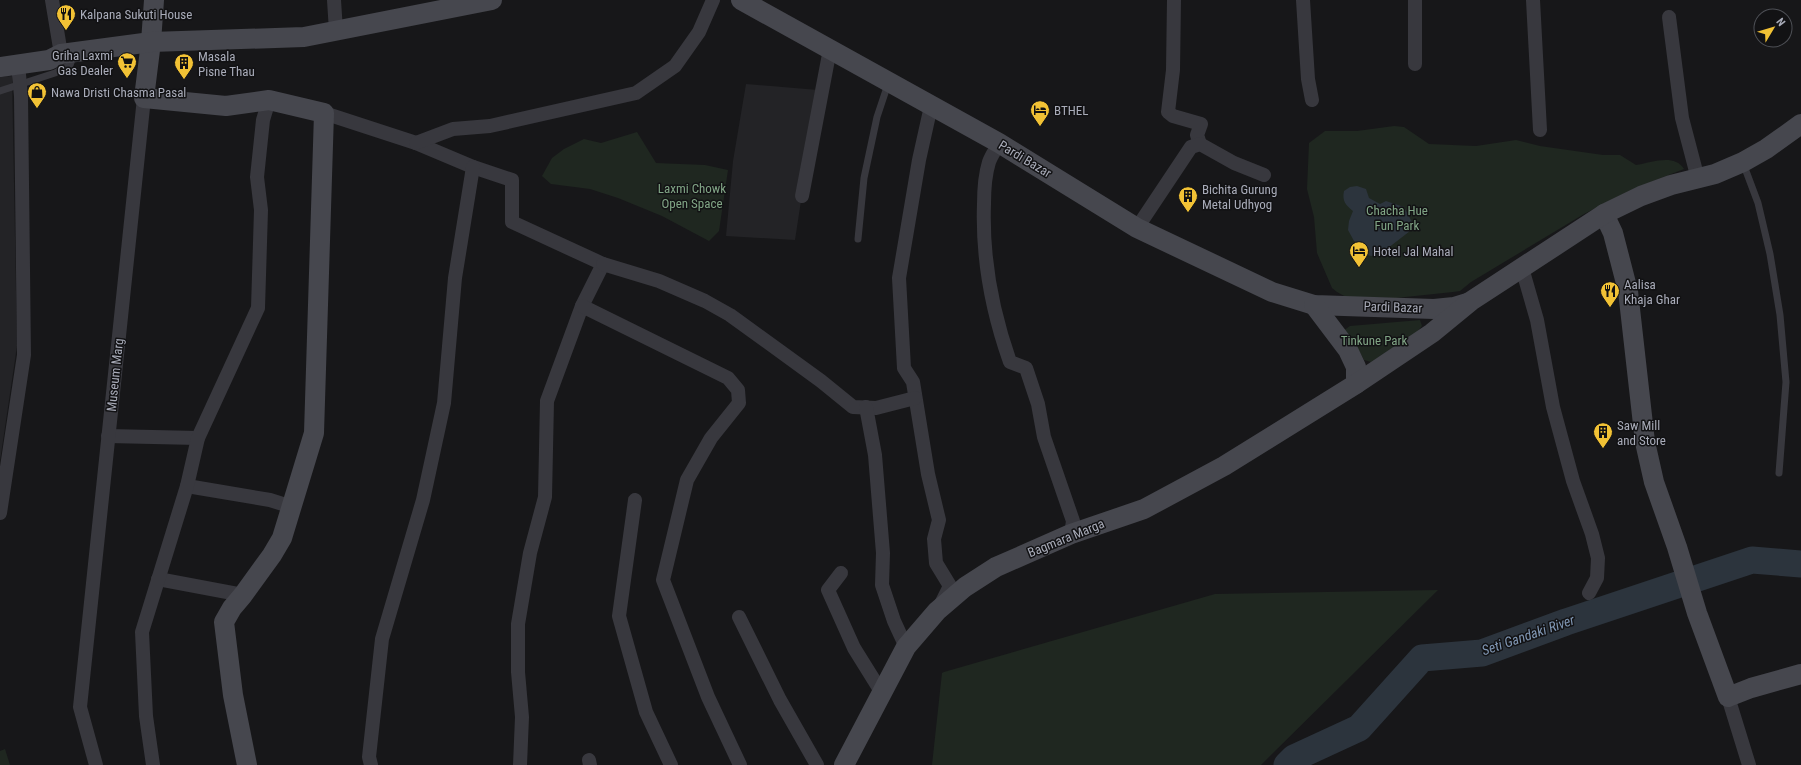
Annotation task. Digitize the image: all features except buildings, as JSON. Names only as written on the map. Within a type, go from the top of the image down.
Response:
[{"type":"main road","points":[[154,0],[151,42],[144,98],[226,106],[269,100],[324,113],[314,433],[282,538],[272,555],[232,608],[224,622],[233,695],[247,765]]},
{"type":"main road","points":[[13,71],[68,53],[151,42],[304,37],[492,0]]},
{"type":"main road","name":"Pardi Bazar","points":[[741,0],[999,143],[1137,228],[1272,292],[1314,305],[1434,309],[1454,307],[1471,301]]},
{"type":"main road","points":[[1471,301],[1604,214],[1642,196],[1671,185],[1715,174],[1743,162],[1801,124]]},
{"type":"main road","points":[[1604,214],[1619,252],[1628,291],[1645,442],[1654,482],[1677,546],[1697,613],[1728,697],[1751,688],[1801,674]]},
{"type":"main road","name":"Bagmara Marga","points":[[844,765],[906,647],[937,611],[965,587],[996,567],[1071,534],[1144,509],[1224,466],[1356,384],[1432,333],[1471,301]]},
{"type":"main road","points":[[1314,305],[1348,350],[1356,367],[1356,384]]},
{"type":"street","points":[[52,0],[68,53]]},
{"type":"street","points":[[334,0],[336,31]]},
{"type":"street","points":[[416,143],[453,129],[490,126],[636,93],[674,66],[699,32],[713,0]]},
{"type":"street","points":[[1174,0],[1173,70],[1168,112],[1173,116],[1201,124],[1197,135],[1200,144],[1234,163],[1264,175]]},
{"type":"street","points":[[1303,0],[1308,79],[1312,100]]},
{"type":"street","points":[[1415,0],[1415,64]]},
{"type":"street","points":[[1533,0],[1540,130]]},
{"type":"street","points":[[1669,17],[1682,118],[1698,179]]},
{"type":"street","points":[[802,196],[830,48]]},
{"type":"street","points":[[0,513],[24,355],[13,71]]},
{"type":"street","name":"Museum Marg","points":[[96,765],[80,707],[144,98]]},
{"type":"street","points":[[153,765],[146,716],[142,632],[187,486],[198,438],[258,308],[261,210],[257,177],[263,120],[269,100]]},
{"type":"street","points":[[931,106],[919,160],[899,278],[904,368],[913,382],[928,474],[939,520],[934,539],[936,563],[950,586],[937,611]]},
{"type":"street","points":[[324,113],[416,143],[473,167],[512,180],[512,222],[603,264],[659,281],[705,301],[730,315],[821,381],[852,407],[876,408],[915,398]]},
{"type":"street","points":[[999,143],[989,161],[984,186],[983,226],[986,268],[999,330],[1010,362],[1026,368],[1038,404],[1044,437],[1073,521],[1071,534]]},
{"type":"street","points":[[1137,228],[1191,147],[1200,144]]},
{"type":"street","points":[[370,765],[369,757],[382,639],[423,500],[444,402],[455,278],[473,167]]},
{"type":"street","points":[[520,765],[522,717],[518,672],[518,624],[530,553],[545,497],[547,401],[582,306],[603,264]]},
{"type":"street","points":[[1522,268],[1537,320],[1553,407],[1598,558],[1597,578],[1589,593]]},
{"type":"street","points":[[582,306],[728,378],[738,390],[739,403],[711,438],[687,480],[663,580],[708,696],[740,765]]},
{"type":"street","points":[[866,407],[875,455],[883,553],[882,585],[894,621],[906,647]]},
{"type":"street","points":[[108,436],[198,438]]},
{"type":"street","points":[[187,486],[270,500],[292,507]]},
{"type":"street","points":[[635,500],[619,616],[646,712],[671,765]]},
{"type":"street","points":[[841,573],[828,590],[854,648],[882,693]]},
{"type":"street","points":[[158,579],[243,595]]},
{"type":"street","points":[[739,616],[780,700],[817,765]]},
{"type":"street","points":[[1728,697],[1749,765]]},
{"type":"lane","points":[[0,91],[13,71]]},
{"type":"lane","points":[[858,240],[864,178],[877,117],[889,82]]},
{"type":"lane","points":[[1743,162],[1758,203],[1770,254],[1780,315],[1786,382],[1779,473]]},
{"type":"shaded area","points":[[12,76],[17,346],[0,461],[0,77]]},
{"type":"shaded area","points":[[746,84],[818,90],[795,240],[726,236],[733,161]]},
{"type":"shaded area","points":[[1357,186],[1366,189],[1369,198],[1380,204],[1386,201],[1404,207],[1412,222],[1410,231],[1379,255],[1371,256],[1365,254],[1361,245],[1354,241],[1348,230],[1349,221],[1353,211],[1345,202],[1343,197],[1344,191],[1350,187]]},
{"type":"green space","name":"Chacha Hue Fun Park","points":[[1394,126],[1404,127],[1429,144],[1476,146],[1516,140],[1540,146],[1603,155],[1620,155],[1636,165],[1662,160],[1674,161],[1680,164],[1684,169],[1633,189],[1584,214],[1471,282],[1460,291],[1396,298],[1346,297],[1332,288],[1317,253],[1314,217],[1307,189],[1309,143],[1325,131],[1357,131]]},
{"type":"green space","name":"Laxmi Chowk Open Space","points":[[637,132],[656,163],[705,165],[728,170],[719,231],[709,241],[662,216],[618,198],[590,189],[551,184],[542,176],[552,158],[564,149],[584,139],[601,143]]},
{"type":"green space","name":"Tinkune Park","points":[[1420,320],[1422,326],[1417,332],[1371,362],[1364,360],[1357,347],[1343,331],[1350,326]]},
{"type":"green space","points":[[1438,590],[1261,765],[932,765],[942,673],[944,672],[1215,594]]},
{"type":"green space","points":[[5,749],[10,765],[0,765],[0,751]]},
{"type":"waterway","name":"Seti Gandaki River","points":[[1287,765],[1294,758],[1359,728],[1422,658],[1482,653],[1566,622],[1752,560],[1801,564]]},
{"type":"place","name":"Kalpana Sukuti House","points":[[66,31]]},
{"type":"place","name":"Griha Laxmi Gas Dealer","points":[[127,79]]},
{"type":"place","name":"Masala Pisne Thau","points":[[184,80]]},
{"type":"place","name":"Nawa Dristi Chasma Pasal","points":[[37,109]]},
{"type":"place","name":"BTHEL","points":[[1040,127]]},
{"type":"place","name":"Bichita Gurung Metal Udhyog","points":[[1188,213]]},
{"type":"place","name":"Hotel Jal Mahal","points":[[1359,268]]},
{"type":"place","name":"Aalisa Khaja Ghar","points":[[1610,308]]},
{"type":"place","name":"Saw Mill and Store","points":[[1603,449]]}]
